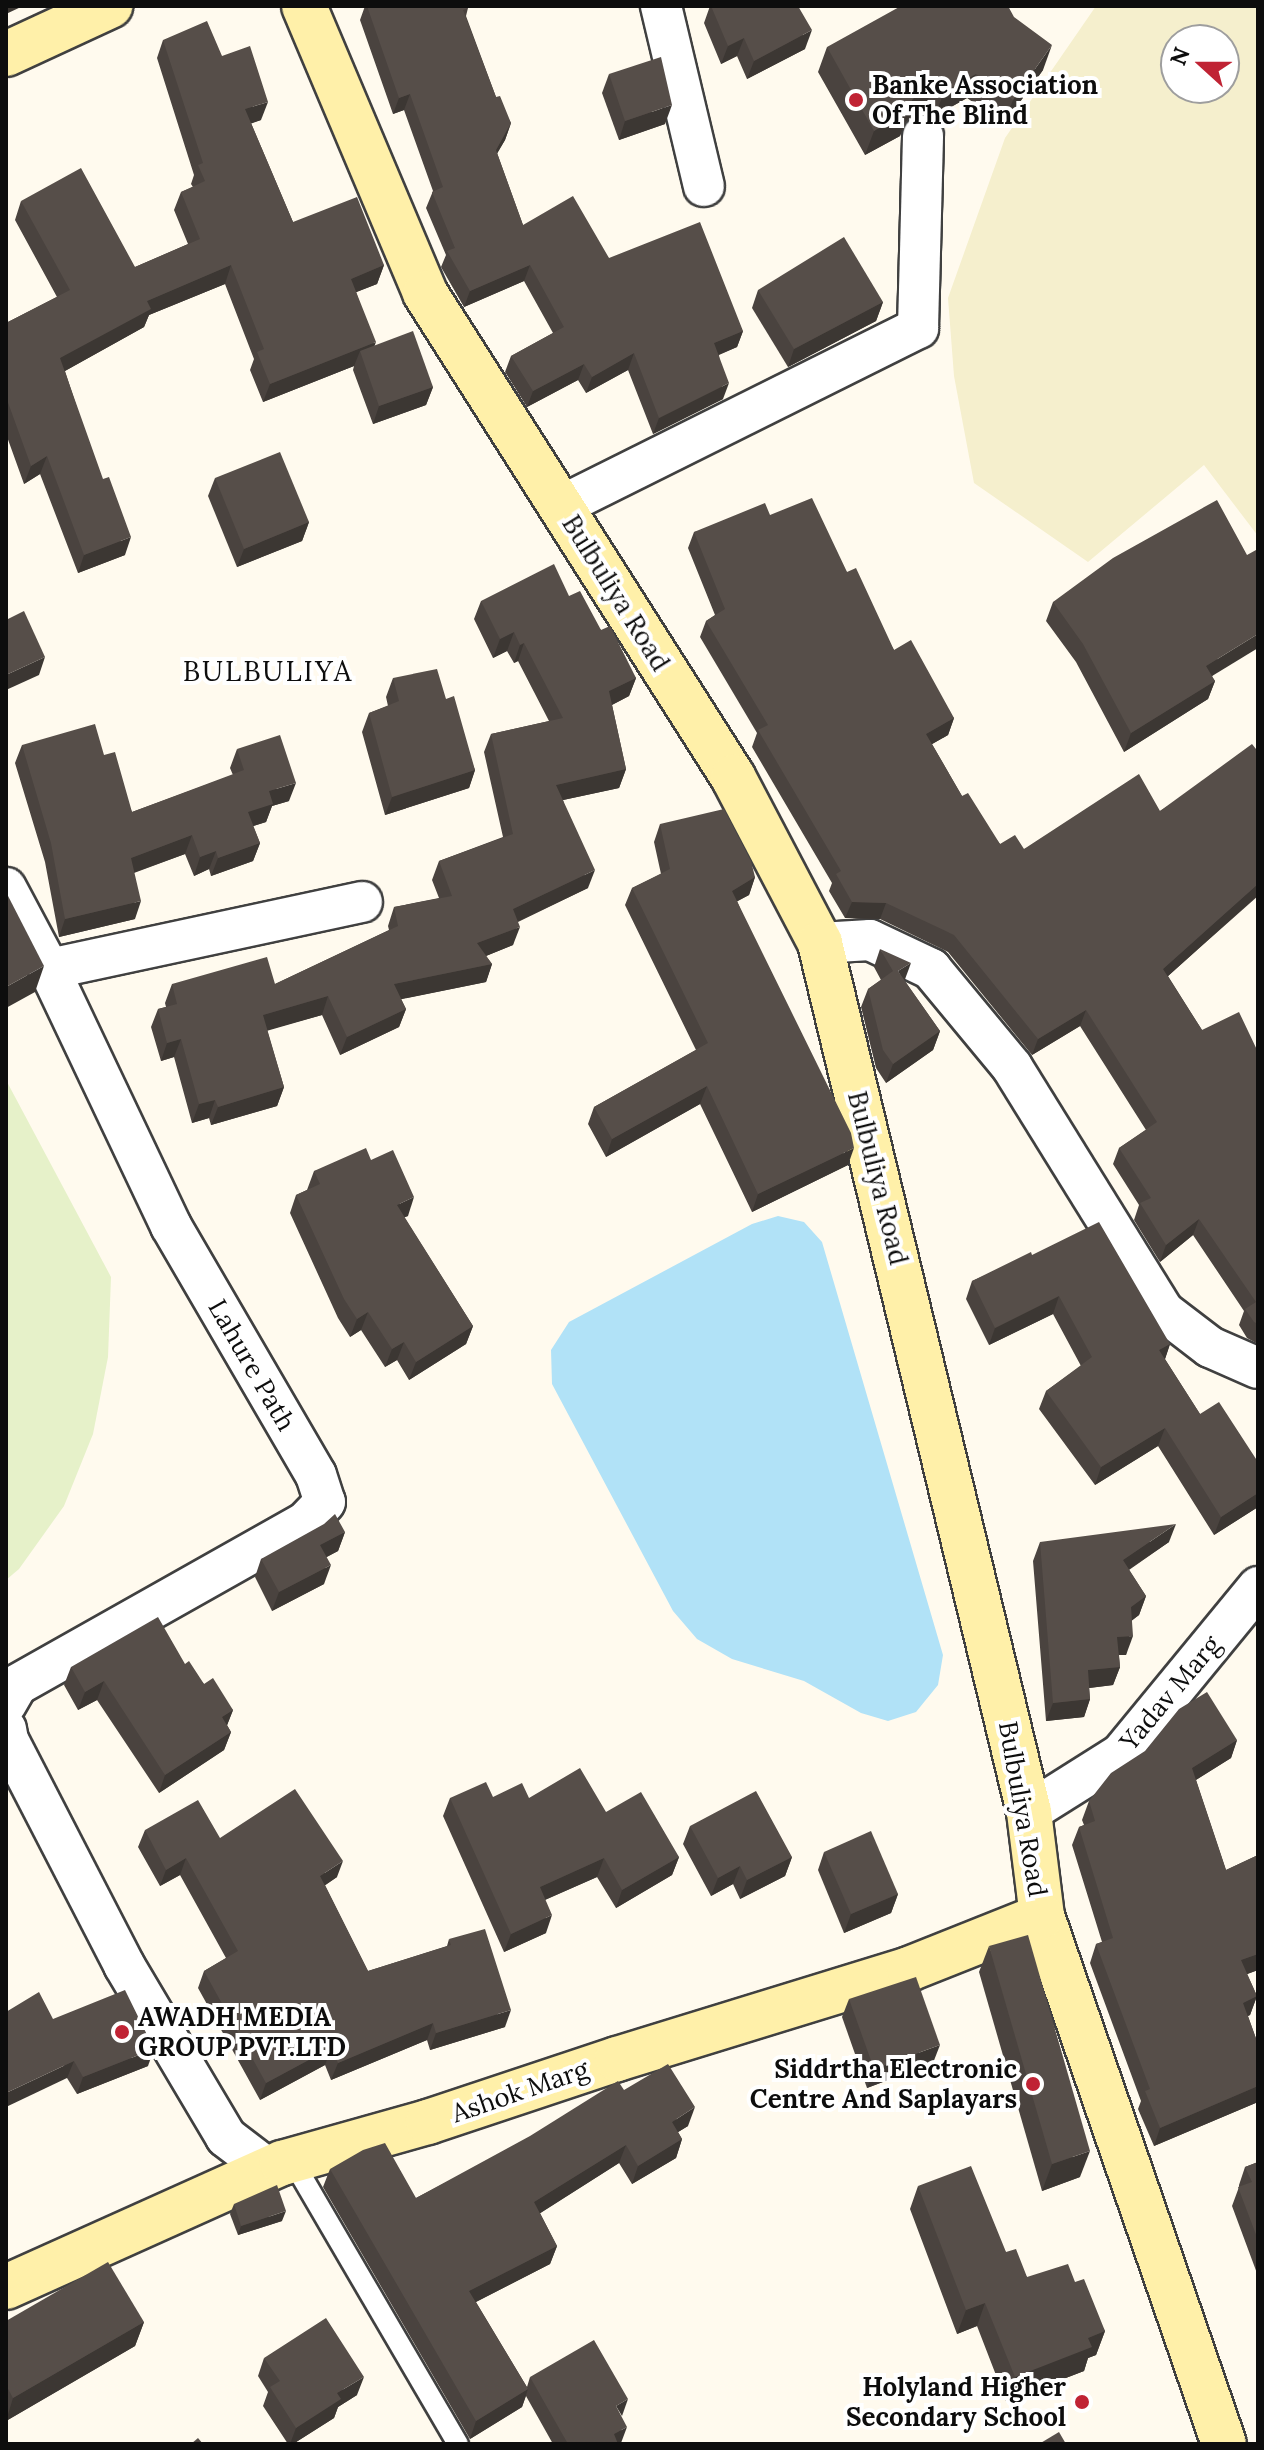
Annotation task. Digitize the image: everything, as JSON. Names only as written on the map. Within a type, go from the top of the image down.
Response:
[{"type":"main road","points":[[6,54],[110,6]]},
{"type":"main road","name":"Bulbuliya Road","points":[[304,6],[425,293],[733,777],[820,943],[1029,1812],[1042,1916],[1224,2444]]},
{"type":"main road","name":"Ashok Marg","points":[[6,2287],[280,2164],[428,2122],[617,2059],[909,1969],[1042,1916]]},
{"type":"main road","points":[[1249,2444],[1258,2439]]},
{"type":"street","points":[[661,6],[704,186]]},
{"type":"street","points":[[561,506],[918,328],[923,136]]},
{"type":"street","name":"Lahure Path","points":[[6,888],[49,969],[171,1226],[316,1475],[325,1502],[306,1522],[17,1685],[6,1704]]},
{"type":"street","points":[[49,969],[362,902]]},
{"type":"street","points":[[820,943],[870,940],[931,969],[1012,1067],[1163,1311],[1210,1347],[1258,1368]]},
{"type":"street","name":"Yadav Marg","points":[[1029,1812],[1121,1754],[1258,1587]]},
{"type":"street","points":[[6,1729],[8,1740],[124,1965],[226,2137],[280,2164]]},
{"type":"lane","points":[[280,2164],[458,2444]]},
{"type":"shaded area","points":[[1096,6],[1258,6],[1258,536],[1204,465],[1088,562],[974,483],[954,376],[948,298],[1005,138]]},
{"type":"green space","points":[[6,1080],[111,1277],[108,1357],[93,1434],[64,1506],[19,1569],[6,1580]]},
{"type":"water","points":[[778,1216],[804,1222],[822,1242],[943,1655],[938,1685],[916,1712],[888,1721],[861,1713],[804,1681],[732,1659],[697,1639],[673,1611],[552,1384],[551,1350],[569,1322],[752,1224]]},
{"type":"building","points":[[367,6],[468,6],[463,10],[496,97],[500,96],[511,123],[496,150],[523,225],[573,196],[609,258],[700,222],[743,331],[714,343],[729,383],[659,418],[634,353],[592,377],[584,364],[533,391],[511,356],[564,327],[530,265],[470,291],[447,251],[455,248],[432,192],[443,187],[410,94],[399,98]]},
{"type":"building","points":[[711,6],[798,6],[812,30],[754,61],[744,38],[728,46]]},
{"type":"building","points":[[901,6],[1008,6],[1014,17],[1052,45],[1013,100],[976,74],[944,92],[932,89],[920,92],[912,100],[909,111],[874,131],[827,47]]},
{"type":"building","points":[[207,21],[222,56],[250,46],[268,102],[245,109],[293,222],[357,197],[384,265],[351,279],[376,342],[270,384],[257,352],[264,349],[231,265],[147,301],[151,309],[60,358],[103,479],[109,477],[131,537],[84,555],[47,456],[31,466],[6,397],[6,323],[70,290],[21,201],[81,168],[135,267],[200,239],[181,192],[205,181],[198,165],[203,163],[163,40]]},
{"type":"building","points":[[661,57],[672,105],[625,121],[609,74]]},
{"type":"building","points":[[844,237],[883,302],[794,349],[758,290]]},
{"type":"building","points":[[413,331],[433,387],[379,406],[360,351]]},
{"type":"building","points":[[280,452],[309,522],[244,549],[215,478]]},
{"type":"building","points":[[812,498],[847,572],[856,568],[894,650],[911,640],[954,718],[926,734],[962,796],[968,793],[1000,844],[1015,835],[1024,849],[1139,774],[1160,811],[1252,744],[1258,748],[1258,884],[1163,969],[1202,1030],[1239,1012],[1258,1052],[1258,1324],[1245,1309],[1256,1302],[1199,1219],[1166,1245],[1140,1203],[1151,1198],[1119,1148],[1157,1122],[1086,1010],[1038,1039],[954,935],[886,903],[852,902],[836,874],[841,871],[758,730],[768,725],[706,621],[725,609],[694,532],[765,503],[770,515]]},
{"type":"building","points":[[1217,500],[1247,555],[1256,550],[1258,552],[1258,634],[1206,666],[1215,681],[1131,733],[1083,644],[1053,602],[1113,558]]},
{"type":"building","points":[[554,564],[569,596],[580,591],[601,630],[610,626],[636,678],[609,691],[626,769],[556,785],[595,870],[513,909],[520,927],[477,943],[492,964],[394,984],[406,1009],[347,1037],[328,996],[263,1015],[284,1087],[218,1107],[215,1100],[199,1104],[181,1039],[167,1043],[158,1009],[177,1004],[172,984],[267,957],[275,984],[398,926],[394,907],[452,896],[439,861],[513,834],[491,734],[563,718],[524,643],[520,645],[514,632],[500,639],[481,601]]},
{"type":"building","points":[[24,611],[45,657],[6,675],[6,620]]},
{"type":"building","points":[[437,669],[446,699],[454,696],[475,770],[392,797],[369,713],[399,701],[393,678]]},
{"type":"building","points":[[95,724],[104,755],[115,752],[132,812],[244,770],[237,749],[280,735],[296,783],[269,791],[273,804],[248,812],[260,843],[218,858],[216,851],[200,857],[192,835],[131,858],[141,901],[65,919],[51,843],[22,745]]},
{"type":"building","points":[[724,809],[751,861],[755,877],[732,891],[851,1133],[854,1148],[758,1194],[707,1086],[612,1139],[594,1107],[708,1043],[632,888],[670,869],[660,824]]},
{"type":"building","points":[[6,892],[44,966],[6,987]]},
{"type":"building","points":[[880,949],[911,963],[898,971],[940,1031],[893,1064],[883,1050],[868,989],[893,971]]},
{"type":"building","points":[[366,1148],[371,1160],[393,1150],[414,1197],[397,1205],[473,1326],[416,1362],[404,1342],[392,1349],[368,1312],[357,1319],[344,1299],[296,1195],[320,1184],[314,1171]]},
{"type":"building","points":[[1099,1222],[1170,1344],[1159,1350],[1200,1414],[1219,1402],[1258,1462],[1258,1493],[1221,1517],[1165,1428],[1101,1467],[1046,1391],[1092,1357],[1059,1296],[995,1328],[972,1281]]},
{"type":"building","points":[[335,1514],[345,1532],[320,1545],[331,1565],[279,1592],[261,1559],[324,1524]]},
{"type":"building","points":[[1176,1524],[1123,1560],[1146,1596],[1131,1607],[1133,1636],[1117,1637],[1120,1667],[1088,1670],[1090,1699],[1053,1703],[1040,1542]]},
{"type":"building","points":[[158,1617],[185,1664],[189,1661],[204,1684],[213,1678],[233,1710],[222,1717],[231,1732],[165,1775],[104,1681],[85,1692],[71,1667]]},
{"type":"building","points":[[1207,1692],[1237,1740],[1192,1768],[1226,1870],[1258,1855],[1258,1954],[1241,1960],[1257,1996],[1243,2003],[1258,2044],[1258,2086],[1160,2128],[1145,2091],[1150,2089],[1096,1944],[1113,1938],[1079,1827],[1095,1821],[1089,1801],[1111,1773],[1145,1751],[1179,1709]]},
{"type":"building","points":[[580,1768],[606,1812],[641,1792],[679,1857],[622,1890],[604,1858],[540,1887],[552,1915],[511,1934],[450,1798],[486,1782],[493,1797],[522,1783],[529,1798]]},
{"type":"building","points":[[295,1789],[343,1861],[320,1876],[368,1971],[451,1945],[449,1939],[485,1929],[511,2010],[436,2033],[433,2023],[338,2063],[331,2048],[266,2083],[204,1971],[238,1951],[186,1858],[166,1870],[145,1830],[198,1800],[220,1838]]},
{"type":"building","points":[[756,1791],[792,1857],[747,1880],[740,1866],[718,1878],[690,1826]]},
{"type":"building","points":[[871,1831],[898,1894],[851,1914],[824,1852]]},
{"type":"building","points":[[1028,1935],[1090,2151],[1052,2164],[989,1946]]},
{"type":"building","points":[[916,1977],[940,2045],[874,2069],[849,1999]]},
{"type":"building","points":[[125,1990],[154,2049],[83,2077],[74,2061],[6,2093],[6,2012],[39,1992],[53,2019]]},
{"type":"building","points":[[668,2064],[695,2107],[672,2122],[682,2139],[638,2166],[626,2145],[534,2202],[557,2246],[469,2291],[528,2389],[476,2421],[330,2169],[363,2150],[385,2143],[416,2198],[530,2136],[618,2081],[624,2090]]},
{"type":"building","points":[[1258,2162],[1258,2240],[1238,2187],[1252,2182],[1245,2167]]},
{"type":"building","points":[[971,2166],[1006,2252],[1016,2249],[1027,2277],[1068,2264],[1075,2282],[1084,2279],[1105,2331],[1088,2338],[1092,2347],[1015,2377],[985,2303],[966,2310],[918,2186]]},
{"type":"building","points":[[277,2185],[286,2211],[241,2226],[234,2204]]},
{"type":"building","points":[[108,2262],[144,2322],[13,2398],[6,2385],[6,2321]]},
{"type":"building","points":[[326,2318],[364,2377],[337,2393],[341,2399],[296,2428],[270,2387],[280,2381],[264,2358]]},
{"type":"building","points":[[594,2340],[628,2399],[616,2406],[627,2427],[614,2434],[618,2444],[568,2444],[530,2377]]},
{"type":"building","points":[[1059,2432],[1066,2444],[1039,2444]]},
{"type":"place","name":"Banke Association Of The Blind","points":[[856,100]]},
{"type":"place","name":"AWADH MEDIA GROUP PVT.LTD","points":[[122,2032]]},
{"type":"place","name":"Siddrtha Electronic Centre And Saplayars","points":[[1033,2084]]},
{"type":"place","name":"Holyland Higher Secondary School","points":[[1082,2402]]},
{"type":"district","name":"BULBULIYA","points":[[268,671]]}]
